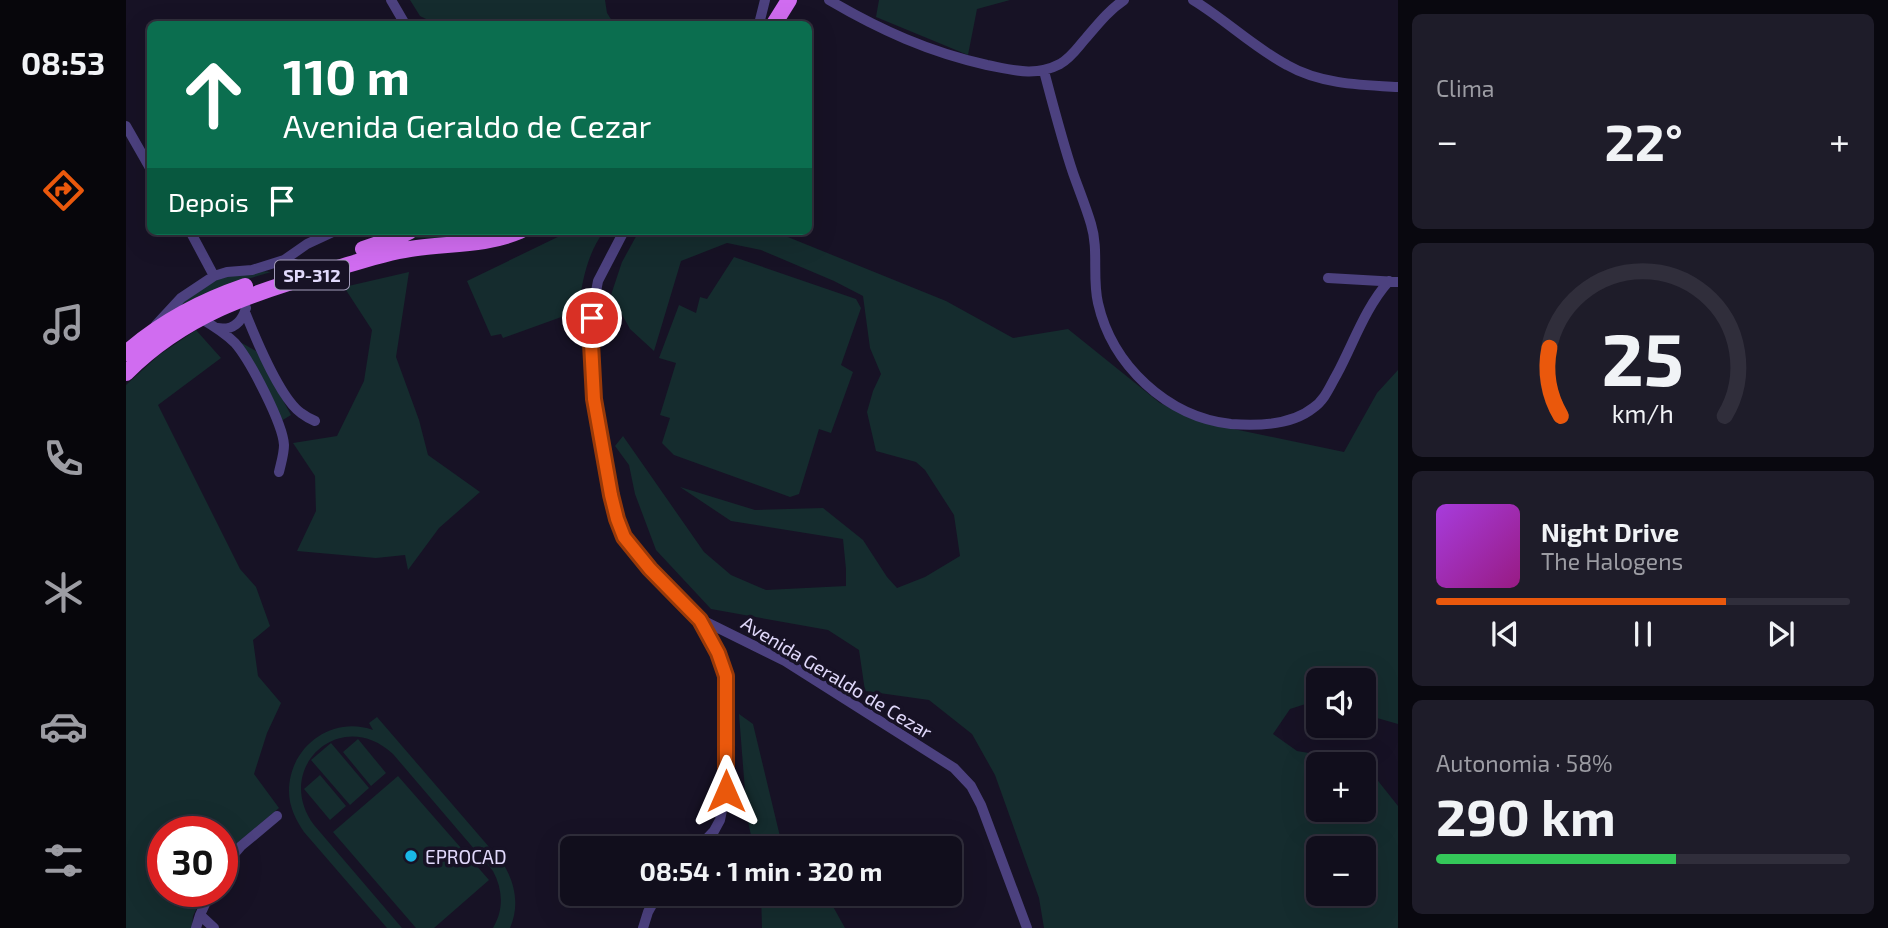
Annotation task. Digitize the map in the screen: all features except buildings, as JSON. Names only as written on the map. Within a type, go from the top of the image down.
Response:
[{"type":"main road","points":[[776,21],[792,0]]},
{"type":"main road","points":[[789,21],[792,0]]},
{"type":"main road","name":"SP-312","points":[[126,353],[150,333],[212,299],[401,235]]},
{"type":"main road","name":"SP-312","points":[[126,373],[172,334],[250,295],[383,254],[481,242],[488,235],[510,235]]},
{"type":"street","points":[[391,0],[403,21]]},
{"type":"street","points":[[759,19],[765,0]]},
{"type":"street","points":[[829,0],[884,31],[948,56],[1013,70],[1044,71],[1070,58],[1112,8],[1124,0]]},
{"type":"street","points":[[1193,0],[1217,15],[1242,36],[1304,73],[1321,79],[1358,85],[1398,88]]},
{"type":"street","points":[[1044,71],[1062,136],[1092,225],[1098,302],[1105,326],[1117,351],[1135,374],[1155,393],[1183,411],[1215,422],[1251,426],[1298,417],[1312,409],[1323,399],[1369,307],[1394,281]]},
{"type":"street","points":[[126,126],[147,163]]},
{"type":"street","points":[[192,235],[214,276]]},
{"type":"street","points":[[150,333],[176,303],[214,276],[251,270],[284,260],[326,235]]},
{"type":"street","name":"Avenida Geraldo de Cezar","points":[[622,235],[598,281],[591,343],[594,399],[611,495],[624,537],[650,569],[700,620],[785,662],[954,768],[971,786],[981,805],[1027,928]]},
{"type":"street","points":[[284,260],[302,267]]},
{"type":"street","points":[[1328,278],[1394,281]]},
{"type":"street","points":[[215,327],[221,329],[236,325],[242,319],[250,295]]},
{"type":"street","points":[[245,312],[262,353],[286,396],[301,413],[315,421]]},
{"type":"street","points":[[200,318],[236,345],[262,388],[282,431],[283,454],[279,472]]},
{"type":"street","points":[[700,620],[718,653],[726,676],[726,791],[720,820],[709,836]]},
{"type":"street","points":[[238,849],[277,816]]},
{"type":"street","points":[[643,928],[651,906]]},
{"type":"street","points":[[196,928],[204,907]]},
{"type":"street","points":[[200,915],[214,928]]},
{"type":"green space","points":[[410,0],[605,0],[607,13],[612,21],[430,21],[420,16]]},
{"type":"green space","points":[[879,0],[1010,0],[977,9],[968,55],[876,17]]},
{"type":"green space","points":[[413,235],[468,235],[455,238],[407,238]]},
{"type":"green space","points":[[562,235],[601,235],[589,259],[578,311],[503,338],[501,334],[491,336],[467,281]]},
{"type":"green space","points":[[637,235],[783,235],[946,301],[1013,338],[1068,329],[1160,403],[1205,423],[1344,452],[1377,393],[1398,370],[1398,724],[1376,718],[1376,668],[1306,668],[1306,704],[1290,709],[1273,734],[1297,751],[1306,753],[1306,822],[1376,822],[1376,778],[1398,806],[1398,928],[1044,928],[1039,898],[995,775],[972,734],[929,700],[865,691],[859,650],[828,630],[711,609],[656,550],[635,494],[629,465],[615,446],[623,436],[704,552],[731,575],[766,590],[846,586],[843,539],[731,521],[680,487],[755,510],[823,508],[863,540],[897,588],[925,577],[960,556],[954,515],[925,470],[916,462],[876,451],[867,412],[881,374],[870,348],[863,296],[761,250],[727,243],[681,261],[654,351],[630,329],[611,295],[622,262]]},
{"type":"green space","points":[[734,257],[856,299],[861,308],[841,365],[853,372],[831,433],[819,429],[799,494],[790,497],[674,455],[662,443],[670,418],[660,415],[676,363],[659,358],[679,305],[696,313],[700,297],[707,299]]},
{"type":"green space","points":[[271,272],[231,284],[173,313],[185,298],[221,278]]},
{"type":"green space","points":[[409,272],[396,357],[419,420],[428,455],[480,492],[439,528],[408,570],[405,555],[376,558],[297,551],[316,511],[315,476],[293,443],[337,436],[364,381],[372,330],[344,287]]},
{"type":"green space","points":[[196,330],[221,358],[158,405],[240,569],[256,587],[270,626],[253,640],[258,676],[281,703],[267,733],[254,774],[279,808],[238,843],[238,816],[147,816],[147,907],[197,907],[192,928],[126,928],[126,385],[159,355]]},
{"type":"green space","points":[[240,342],[256,351],[291,415],[281,421]]},
{"type":"green space","points":[[739,714],[753,724],[780,836],[751,836],[747,817]]},
{"type":"green space","points":[[377,717],[502,862],[515,894],[515,911],[510,928],[493,928],[501,900],[493,871],[393,754],[373,741],[353,736],[334,740],[318,750],[307,765],[301,783],[303,804],[314,825],[402,928],[387,928],[304,832],[289,797],[291,775],[296,761],[305,748],[328,731],[343,727],[373,730],[369,723]]},
{"type":"green space","points":[[358,739],[386,773],[371,786],[343,752]]},
{"type":"green space","points":[[331,743],[369,788],[350,805],[311,760]]},
{"type":"green space","points":[[320,775],[346,806],[330,820],[304,789]]},
{"type":"green space","name":"EPROCAD","points":[[398,776],[489,880],[434,928],[416,928],[333,832]]},
{"type":"green space","points":[[761,906],[833,906],[845,928],[762,928]]},
{"type":"place","name":"EPROCAD","points":[[411,856]]},
{"type":"route","points":[[592,318],[594,399],[617,519],[624,537],[650,569],[700,620],[724,667],[726,791]]}]
